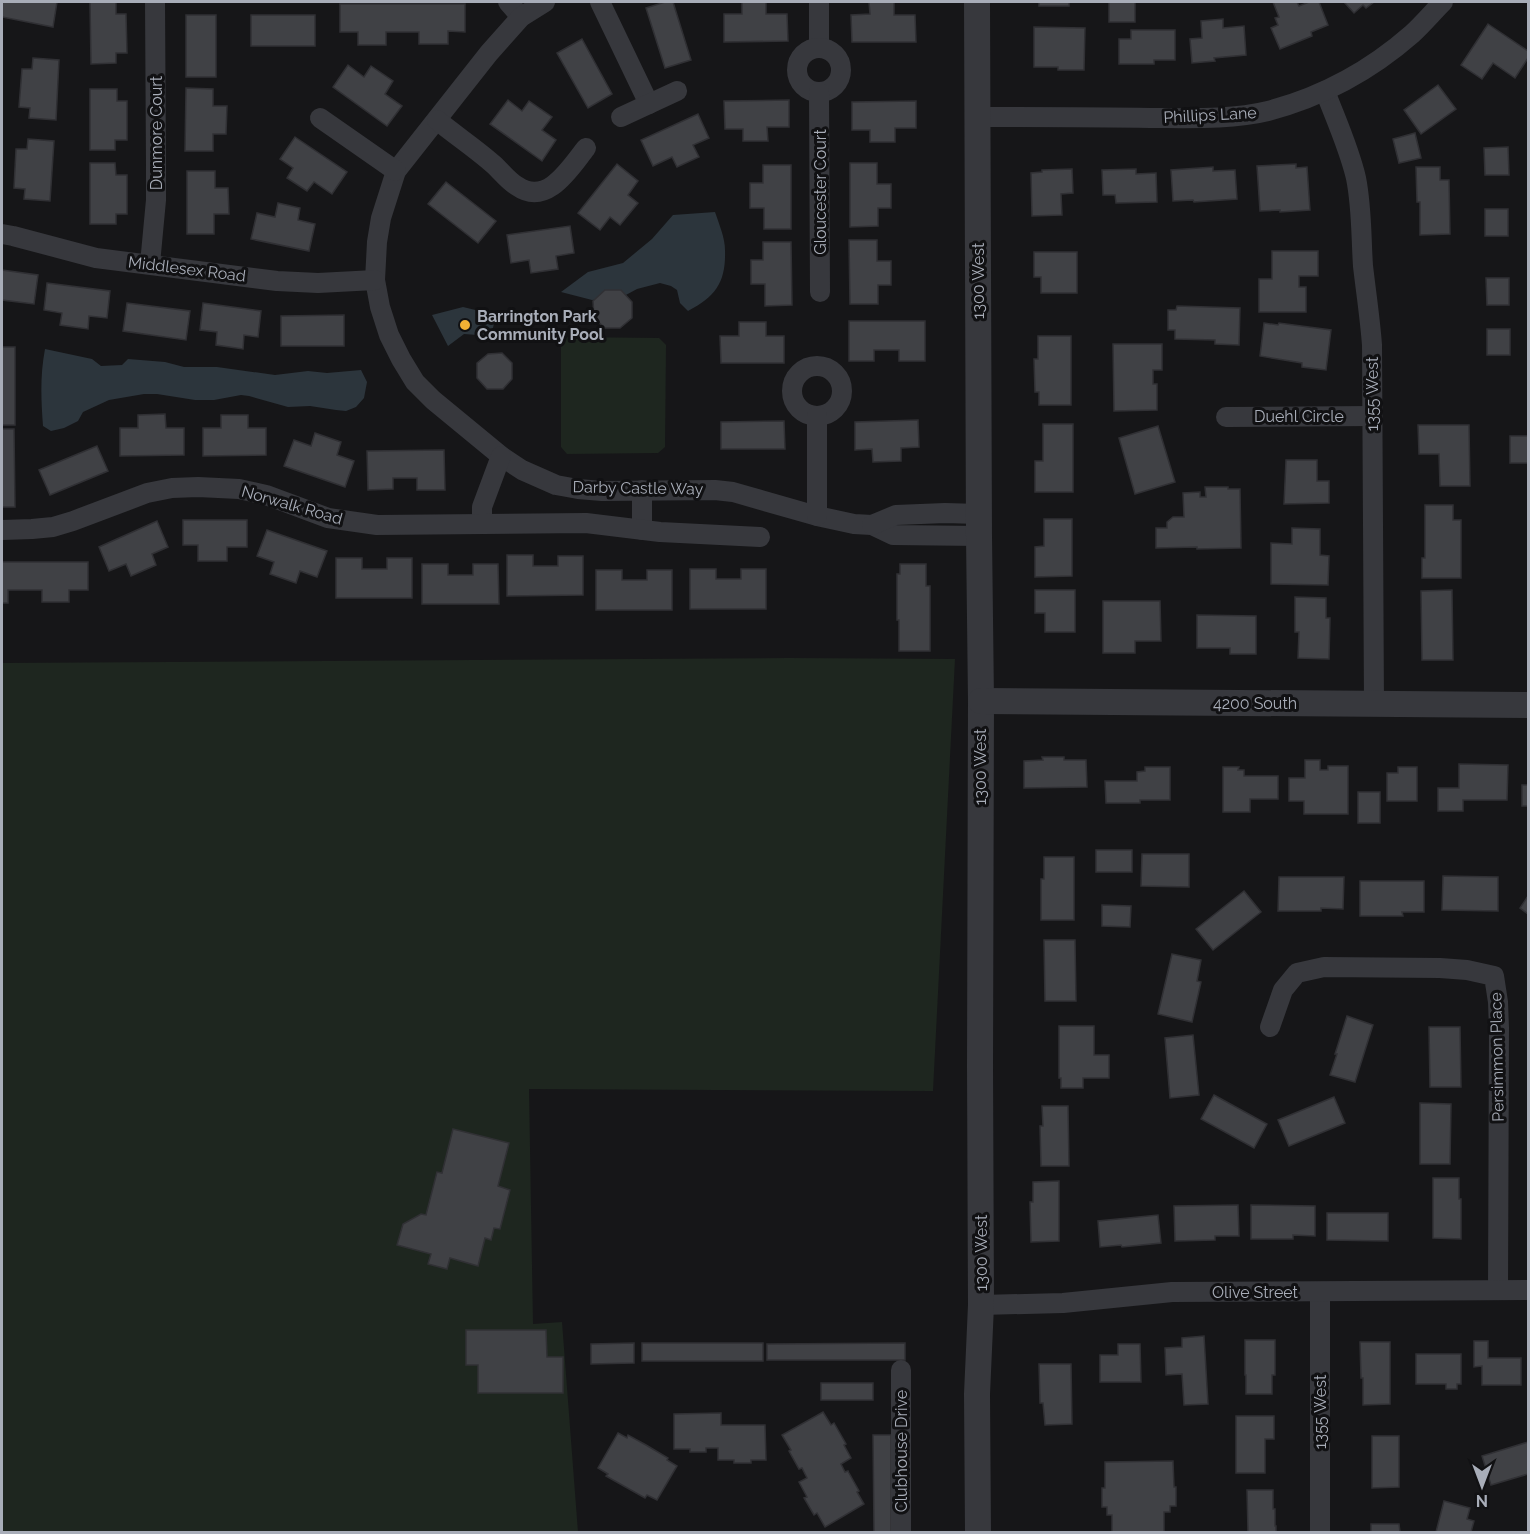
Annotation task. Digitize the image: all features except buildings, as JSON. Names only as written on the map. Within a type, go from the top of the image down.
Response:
[{"type":"street","name":"Dunmore Court","points":[[150,264],[156,200],[155,2]]},
{"type":"street","points":[[508,2],[521,17]]},
{"type":"street","name":"Darby Castle Way","points":[[545,2],[521,17],[489,53],[396,171],[381,218],[375,280],[380,307],[389,335],[415,382],[433,400],[501,456],[522,470],[556,485],[578,489],[733,492],[817,516],[854,524],[872,525],[893,536],[979,525]]},
{"type":"street","points":[[600,2],[649,104]]},
{"type":"street","points":[[819,2],[819,48]]},
{"type":"street","name":"1300 West","points":[[977,2],[981,701],[981,1305],[978,1394],[978,1533]]},
{"type":"street","name":"Phillips Lane","points":[[977,117],[1174,118],[1238,116],[1266,111],[1325,91],[1368,67],[1412,34],[1443,2]]},
{"type":"street","points":[[819,48],[832,52],[840,63],[841,70],[837,83],[832,88],[819,92],[812,92],[801,84],[796,70],[806,52],[819,48]]},
{"type":"street","points":[[621,117],[677,91]]},
{"type":"street","name":"1355 West","points":[[1325,91],[1349,154],[1355,177],[1361,209],[1363,265],[1370,318],[1374,704]]},
{"type":"street","name":"Gloucester Court","points":[[819,92],[820,292]]},
{"type":"street","points":[[320,118],[396,171]]},
{"type":"street","points":[[437,120],[525,191],[542,190],[559,182],[586,148]]},
{"type":"street","name":"Middlesex Road","points":[[2,234],[96,258],[297,283],[375,280]]},
{"type":"street","points":[[817,416],[817,516]]},
{"type":"street","name":"Duehl Circle","points":[[1226,417],[1372,416]]},
{"type":"street","points":[[482,524],[482,507],[501,456]]},
{"type":"street","name":"Norwalk Road","points":[[2,530],[53,527],[147,493],[172,488],[198,487],[239,489],[266,495],[328,518],[377,525],[586,523],[660,532],[760,537]]},
{"type":"street","points":[[642,490],[642,530]]},
{"type":"street","name":"4200 South","points":[[981,701],[1528,705]]},
{"type":"street","name":"Persimmon Place","points":[[1270,1027],[1283,990],[1297,973],[1324,968],[1440,968],[1467,970],[1494,976],[1499,1028],[1498,1290]]},
{"type":"street","name":"Olive Street","points":[[981,1305],[1063,1303],[1172,1292],[1528,1290]]},
{"type":"street","name":"1355 West","points":[[1320,1292],[1320,1533]]},
{"type":"street","name":"Clubhouse Drive","points":[[901,1370],[901,1533]]},
{"type":"shaded area","points":[[715,212],[725,245],[724,271],[712,294],[688,311],[680,303],[677,290],[660,283],[637,289],[624,296],[592,300],[561,292],[588,272],[623,263],[652,239],[673,215]]},
{"type":"shaded area","name":"Barrington Park Community Pool","points":[[463,307],[496,315],[491,336],[464,334],[448,346],[432,315]]},
{"type":"shaded area","points":[[567,337],[659,338],[666,345],[665,447],[658,453],[567,454],[561,447],[561,344]]},
{"type":"shaded area","points":[[45,349],[92,359],[101,366],[122,365],[128,359],[165,362],[184,367],[217,367],[275,375],[308,371],[327,373],[361,370],[367,382],[364,398],[356,407],[346,411],[310,406],[288,407],[241,395],[214,400],[195,400],[144,394],[109,400],[83,412],[78,421],[51,431],[43,426],[41,388]]},
{"type":"shaded area","points":[[955,659],[933,1091],[529,1089],[533,1324],[562,1322],[578,1532],[2,1532],[2,663]]},
{"type":"place","name":"Barrington Park Community Pool","points":[[465,325]]}]
